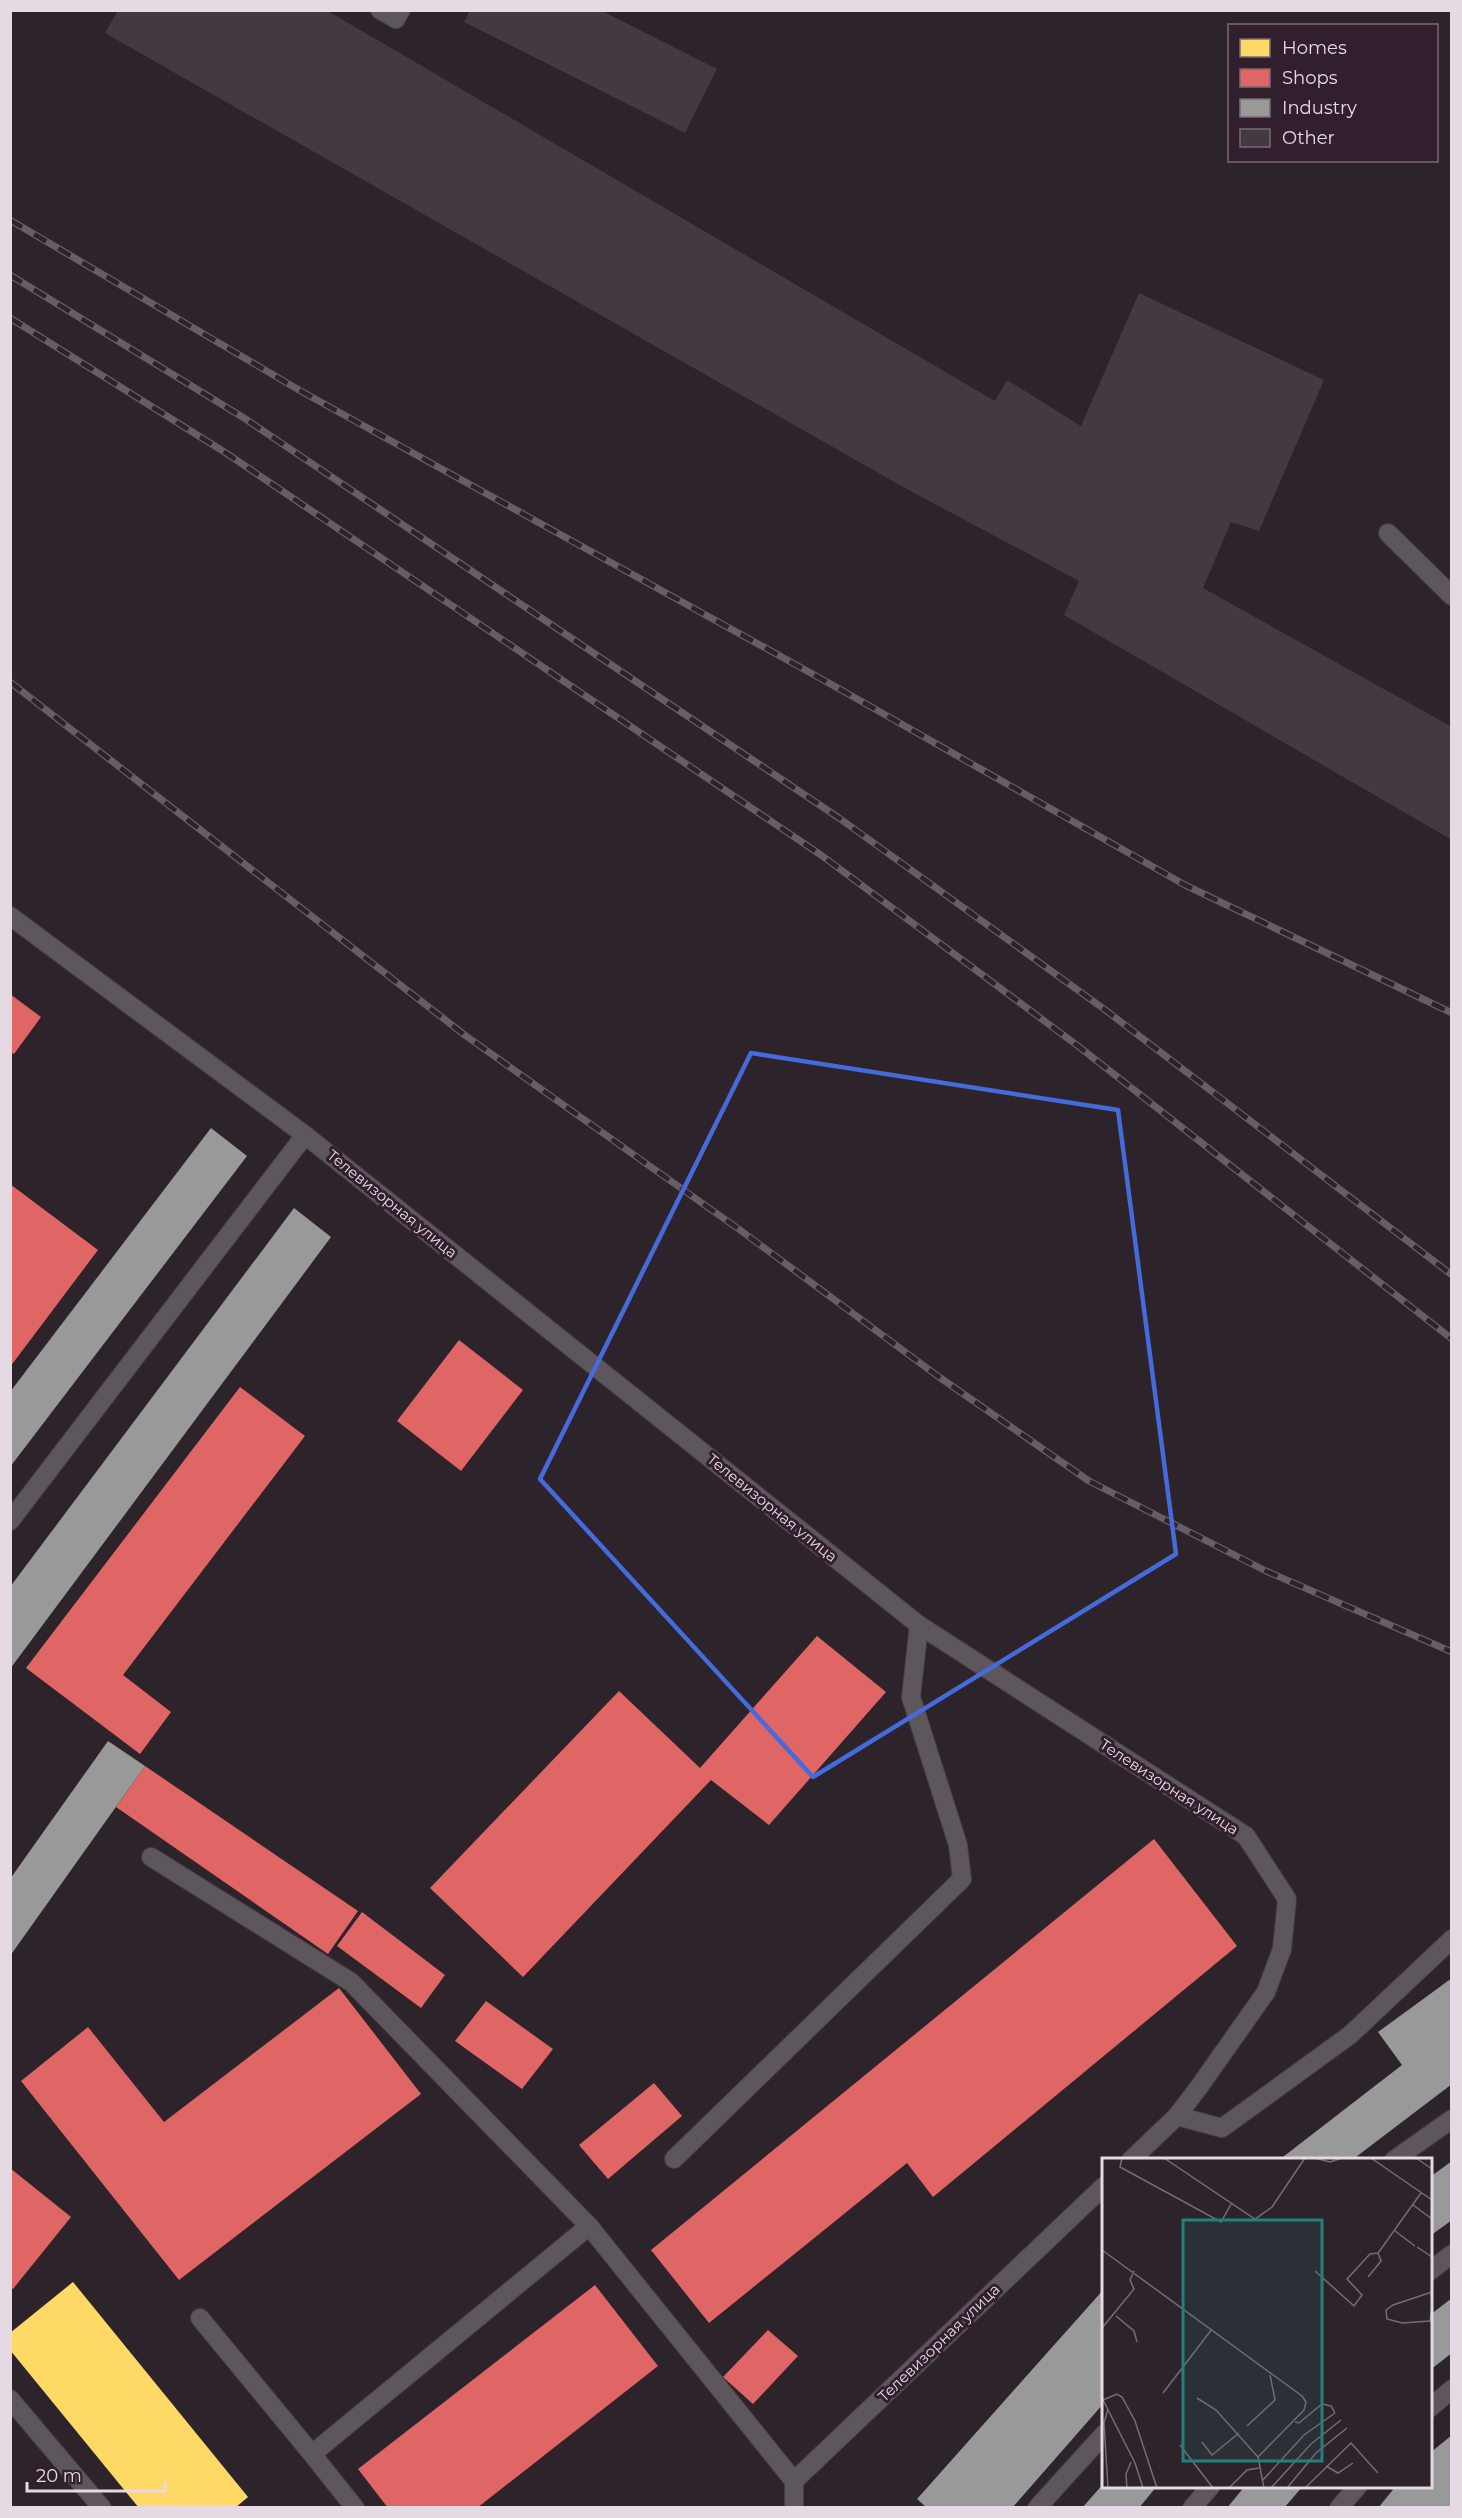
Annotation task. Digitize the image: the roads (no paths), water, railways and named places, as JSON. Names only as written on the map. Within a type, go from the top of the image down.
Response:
[{"type":"lane","points":[[380,10],[396,20],[401,10]]},
{"type":"lane","points":[[1388,533],[1452,596]]},
{"type":"lane","name":"Телевизорная улица","points":[[10,916],[305,1135],[919,1625],[1246,1836],[1287,1899],[1282,1949],[1266,1992],[1177,2116],[1133,2158]]},
{"type":"lane","points":[[10,1521],[305,1135]]},
{"type":"lane","points":[[674,2159],[962,1879],[958,1845],[911,1697],[919,1625]]},
{"type":"lane","points":[[152,1857],[351,1982],[589,2226],[794,2481],[794,2508]]},
{"type":"lane","points":[[1177,2116],[1222,2128],[1350,2035],[1452,1939]]},
{"type":"lane","points":[[1397,2158],[1452,2118]]},
{"type":"lane","name":"Телевизорная улица","points":[[794,2481],[1102,2188]]},
{"type":"lane","points":[[312,2454],[589,2226]]},
{"type":"lane","points":[[1432,2270],[1452,2254]]},
{"type":"lane","points":[[200,2318],[355,2508]]},
{"type":"lane","points":[[1432,2407],[1452,2390]]},
{"type":"lane","points":[[10,2399],[102,2508]]},
{"type":"lane","points":[[1037,2508],[1102,2436]]},
{"type":"lane","points":[[1192,2508],[1210,2488]]},
{"type":"lane","points":[[1340,2508],[1357,2488]]},
{"type":"railway","points":[[10,220],[299,390],[845,692],[1185,885],[1452,1013]]},
{"type":"railway","points":[[10,275],[244,418],[839,818],[1104,1009],[1452,1275]]},
{"type":"railway","points":[[10,318],[226,453],[821,855],[1078,1046],[1452,1339]]},
{"type":"railway","points":[[10,682],[466,1036],[740,1230],[939,1377],[1089,1481],[1266,1571],[1452,1652]]}]
